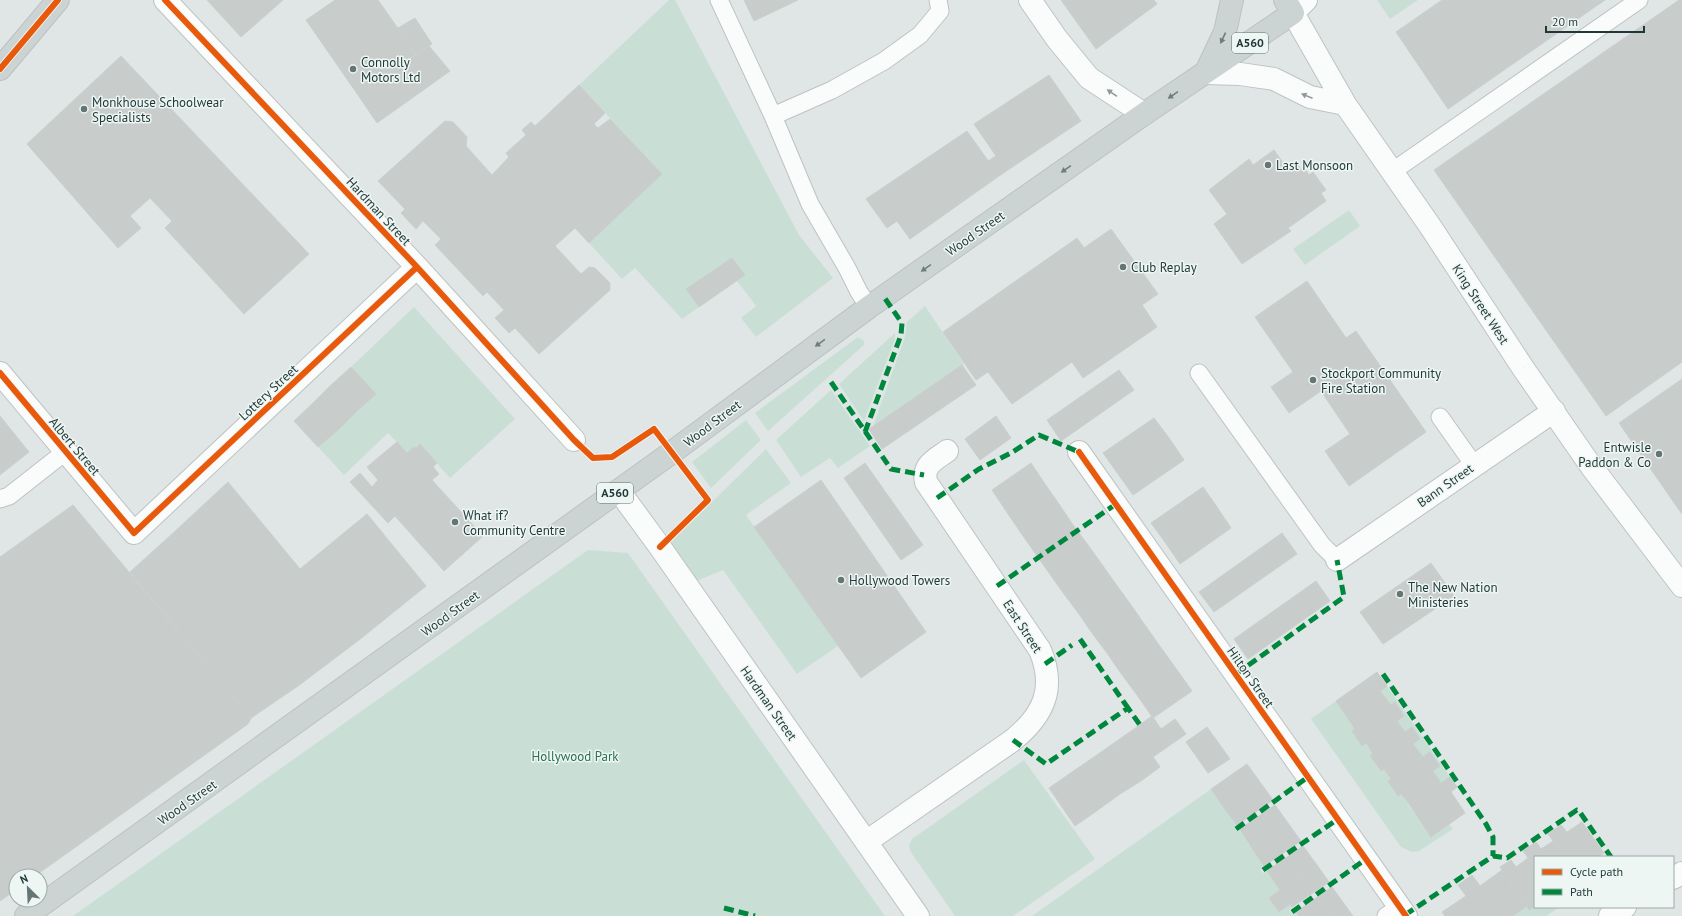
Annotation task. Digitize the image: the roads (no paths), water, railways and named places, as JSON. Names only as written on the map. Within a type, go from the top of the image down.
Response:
[{"type":"main road","points":[[0,69],[58,0]]},
{"type":"main road","name":"A560","points":[[1206,73],[1225,32],[1232,0]]},
{"type":"main road","name":"King Street West","points":[[1206,73],[1295,4]]},
{"type":"main road","name":"Wood Street","points":[[26,916],[619,491],[869,307],[1144,114],[1206,73]]},
{"type":"street","name":"Hardman Street","points":[[165,0],[417,268],[574,440]]},
{"type":"street","points":[[1030,0],[1057,39],[1089,78],[1144,114]]},
{"type":"street","name":"King Street West","points":[[1295,4],[1345,104],[1393,172],[1592,466],[1682,586]]},
{"type":"street","points":[[1206,73],[1240,74],[1274,78],[1310,98],[1345,104]]},
{"type":"street","name":"Lottery Street","points":[[134,532],[417,268]]},
{"type":"street","name":"Albert Street","points":[[0,373],[65,452],[134,532]]},
{"type":"street","name":"Bann Street","points":[[1337,560],[1554,411]]},
{"type":"street","name":"East Street","points":[[866,842],[1013,740],[1032,723],[1045,698],[1047,679],[1046,664],[1040,650],[926,482],[924,475],[930,463],[947,451]]},
{"type":"street","name":"Hilton Street","points":[[1079,452],[1397,913]]},
{"type":"street","name":"Hardman Street","points":[[619,491],[660,547],[918,916]]},
{"type":"street","points":[[1610,916],[1623,908]]},
{"type":"lane","points":[[719,0],[773,116],[810,204],[859,292],[869,307]]},
{"type":"lane","points":[[773,116],[832,90],[884,61],[920,34],[940,11],[938,0]]},
{"type":"lane","points":[[1393,172],[1639,0]]},
{"type":"lane","points":[[1199,373],[1313,533],[1322,545],[1337,560]]},
{"type":"lane","points":[[1440,417],[1474,466]]},
{"type":"lane","points":[[0,499],[9,496],[65,452]]},
{"type":"place","name":"Connolly Motors Ltd","points":[[353,69]]},
{"type":"place","name":"Monkhouse Schoolwear Specialists","points":[[84,109]]},
{"type":"place","name":"Last Monsoon","points":[[1268,165]]},
{"type":"place","name":"Club Replay","points":[[1123,267]]},
{"type":"place","name":"Stockport Community Fire Station","points":[[1313,380]]},
{"type":"place","name":"Entwisle Paddon & Co","points":[[1659,454]]},
{"type":"place","name":"What if? Community Centre","points":[[455,522]]},
{"type":"place","name":"Hollywood Towers","points":[[841,580]]},
{"type":"place","name":"The New Nation Ministeries","points":[[1400,594]]},
{"type":"park label","name":"Hollywood Park","points":[[575,756]]}]
